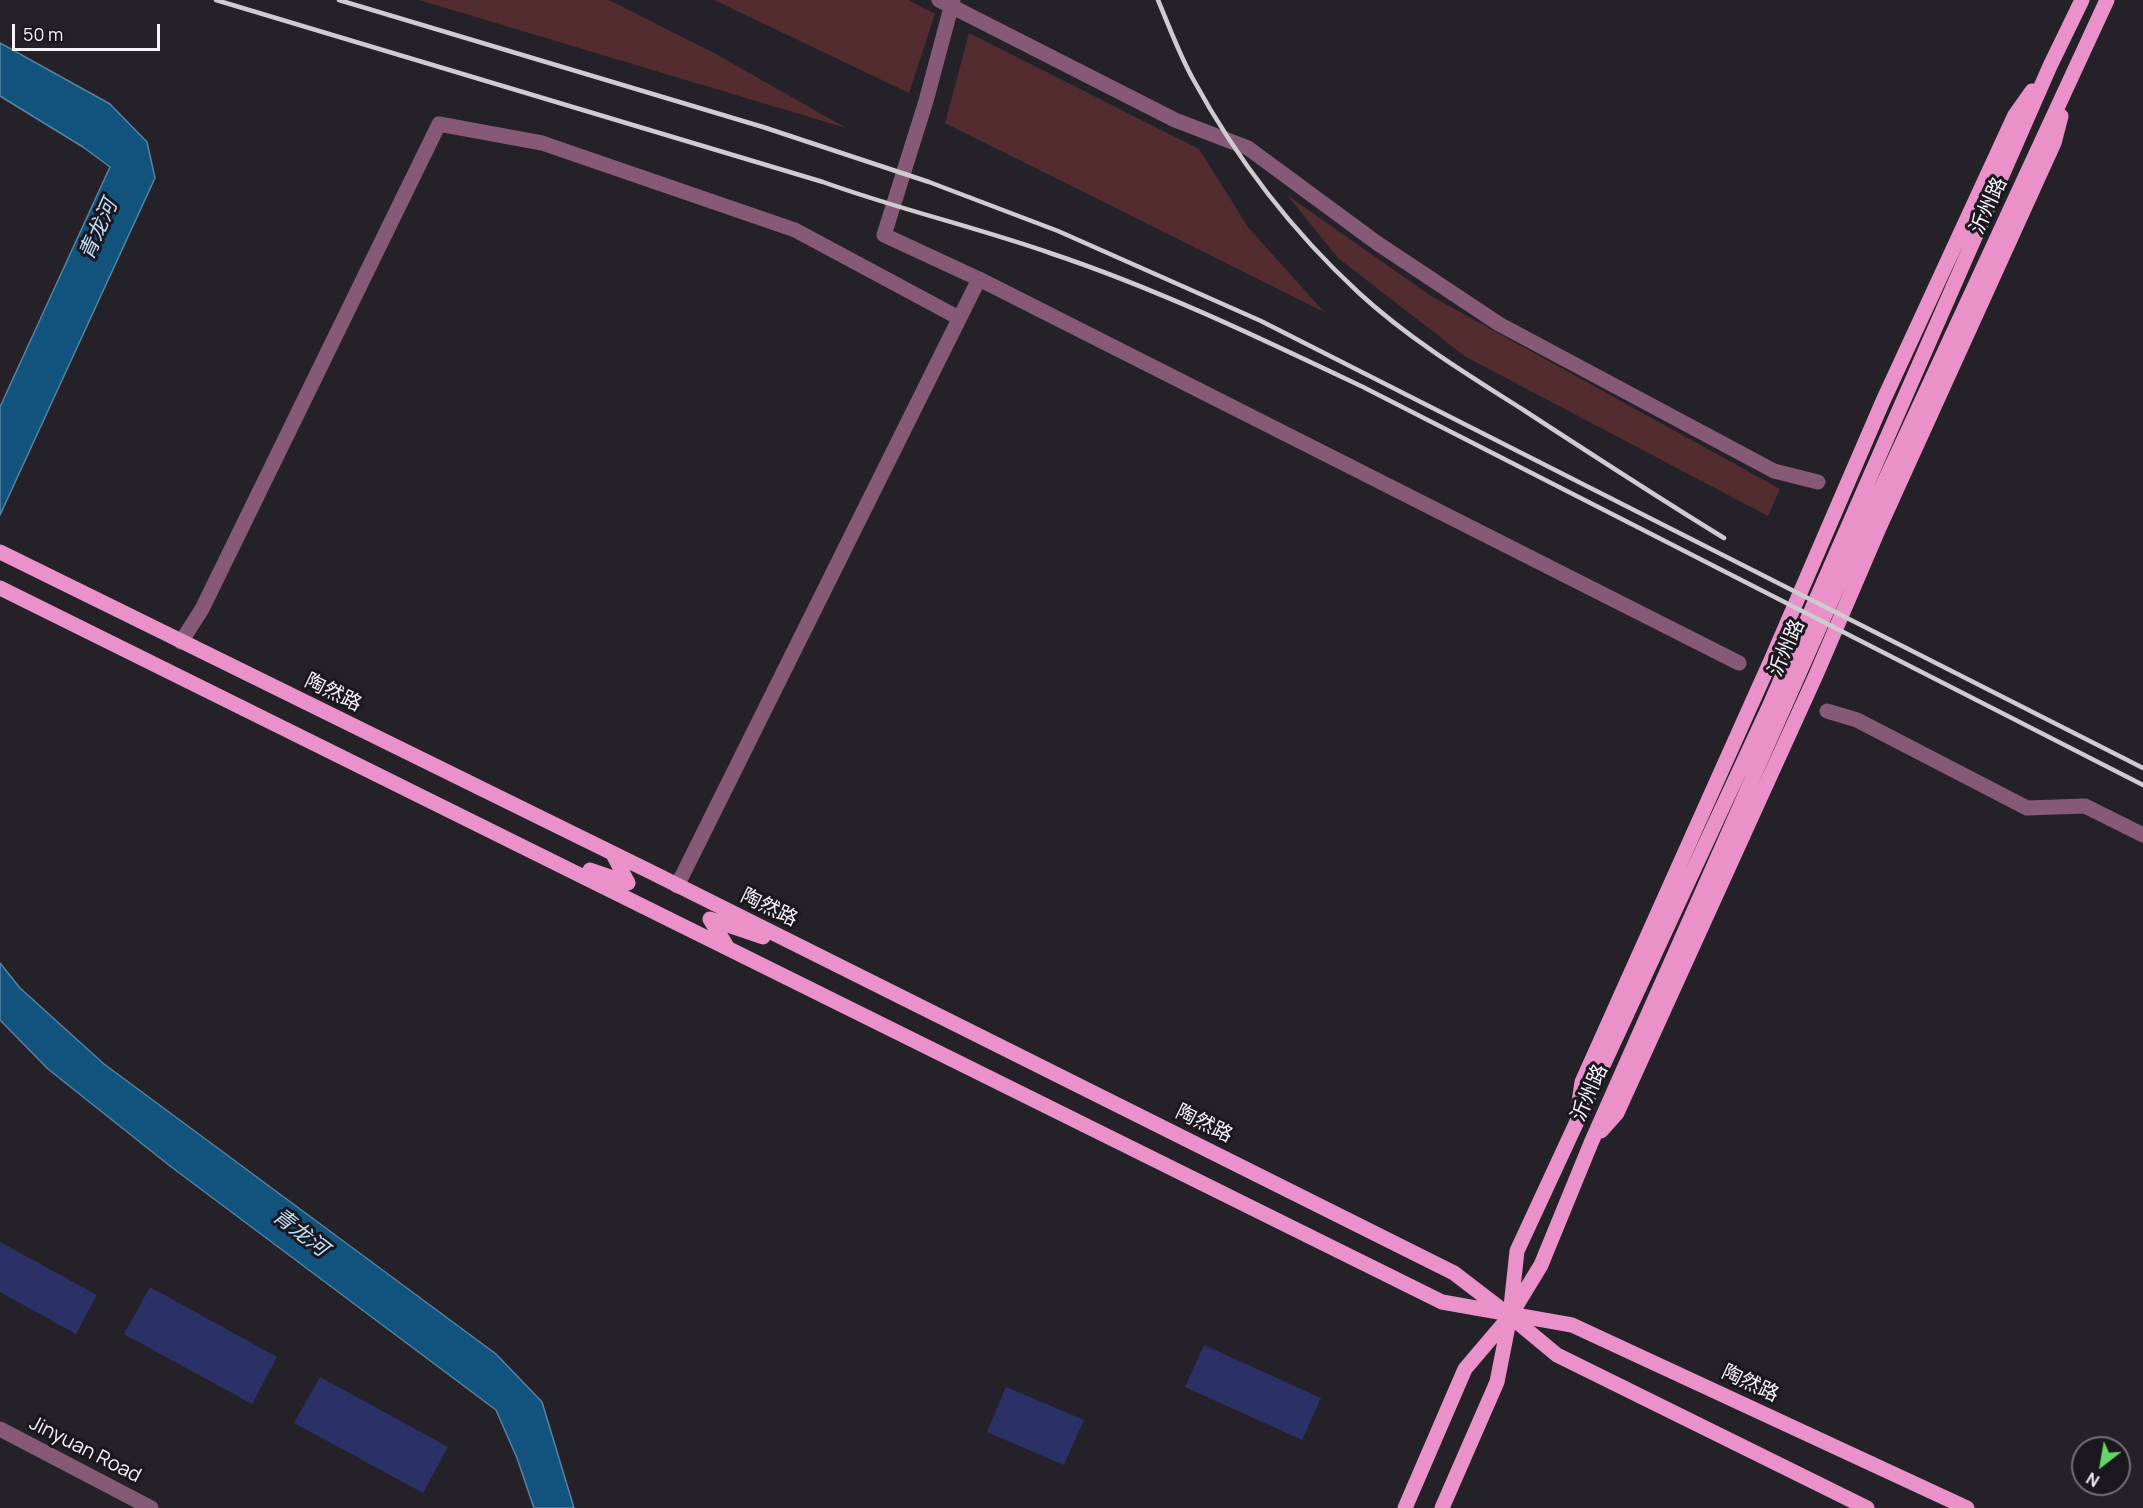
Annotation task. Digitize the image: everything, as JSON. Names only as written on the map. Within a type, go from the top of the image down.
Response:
[{"type":"main road","name":"沂州路","points":[[1442,1508],[1497,1382],[1510,1316],[1516,1251],[1574,1130],[1582,1082],[1772,658],[1883,401],[2015,115],[2050,66],[2082,0]]},
{"type":"main road","name":"沂州路","points":[[1405,1508],[1465,1368],[1510,1316],[1541,1265],[1592,1143],[1617,1113],[2054,143],[2070,79],[2107,0]]},
{"type":"main road","name":"陶然路","points":[[0,552],[1455,1273],[1557,1355],[1867,1508]]},
{"type":"main road","name":"陶然路","points":[[0,588],[1442,1302],[1510,1316],[1572,1325],[1967,1508]]},
{"type":"main road","points":[[536,852],[628,883],[613,854]]},
{"type":"main road","points":[[726,946],[710,919],[825,959]]},
{"type":"street","points":[[1739,663],[979,279],[884,235],[926,101],[948,2],[1176,120],[1248,148],[1377,243],[1499,324],[1774,471],[1818,482]]},
{"type":"street","points":[[181,642],[207,599],[439,124],[542,144],[795,230],[959,318]]},
{"type":"street","points":[[677,886],[979,279]]},
{"type":"street","points":[[1827,711],[1857,720],[2026,808],[2085,806],[2143,835]]},
{"type":"street","name":"Jinyuan Road","points":[[0,1430],[151,1508]]},
{"type":"shaded area","points":[[419,0],[609,0],[716,54],[846,128]]},
{"type":"shaded area","points":[[714,0],[908,0],[935,14],[909,93]]},
{"type":"shaded area","points":[[969,33],[1199,149],[1248,227],[1324,312],[945,123]]},
{"type":"shaded area","points":[[1287,195],[1431,296],[1780,489],[1768,516],[1466,357],[1338,258]]},
{"type":"water","name":"青龙河","points":[[0,43],[110,104],[147,142],[155,178],[0,515],[0,407],[110,167],[83,147],[0,96]]},
{"type":"water","name":"青龙河","points":[[0,963],[20,988],[104,1064],[496,1354],[542,1402],[574,1508],[534,1508],[517,1458],[496,1410],[170,1166],[48,1069],[0,1020]]},
{"type":"building","points":[[0,1242],[97,1295],[76,1334],[0,1292]]},
{"type":"building","points":[[150,1287],[277,1357],[252,1404],[124,1334]]},
{"type":"building","points":[[1204,1345],[1321,1398],[1302,1440],[1185,1387]]},
{"type":"building","points":[[320,1377],[448,1447],[423,1493],[294,1423]]},
{"type":"building","points":[[1006,1387],[1084,1420],[1064,1465],[987,1432]]},
{"type":"railway","points":[[216,0],[823,182],[1022,244],[1130,282],[1249,333],[1365,388],[2143,785]]},
{"type":"railway","points":[[339,0],[763,127],[929,182],[1058,231],[1261,321],[2143,768]]},
{"type":"railway","points":[[1158,0],[1193,79],[1247,165],[1267,193],[1311,245],[1359,293],[1439,356],[1724,538]]}]
